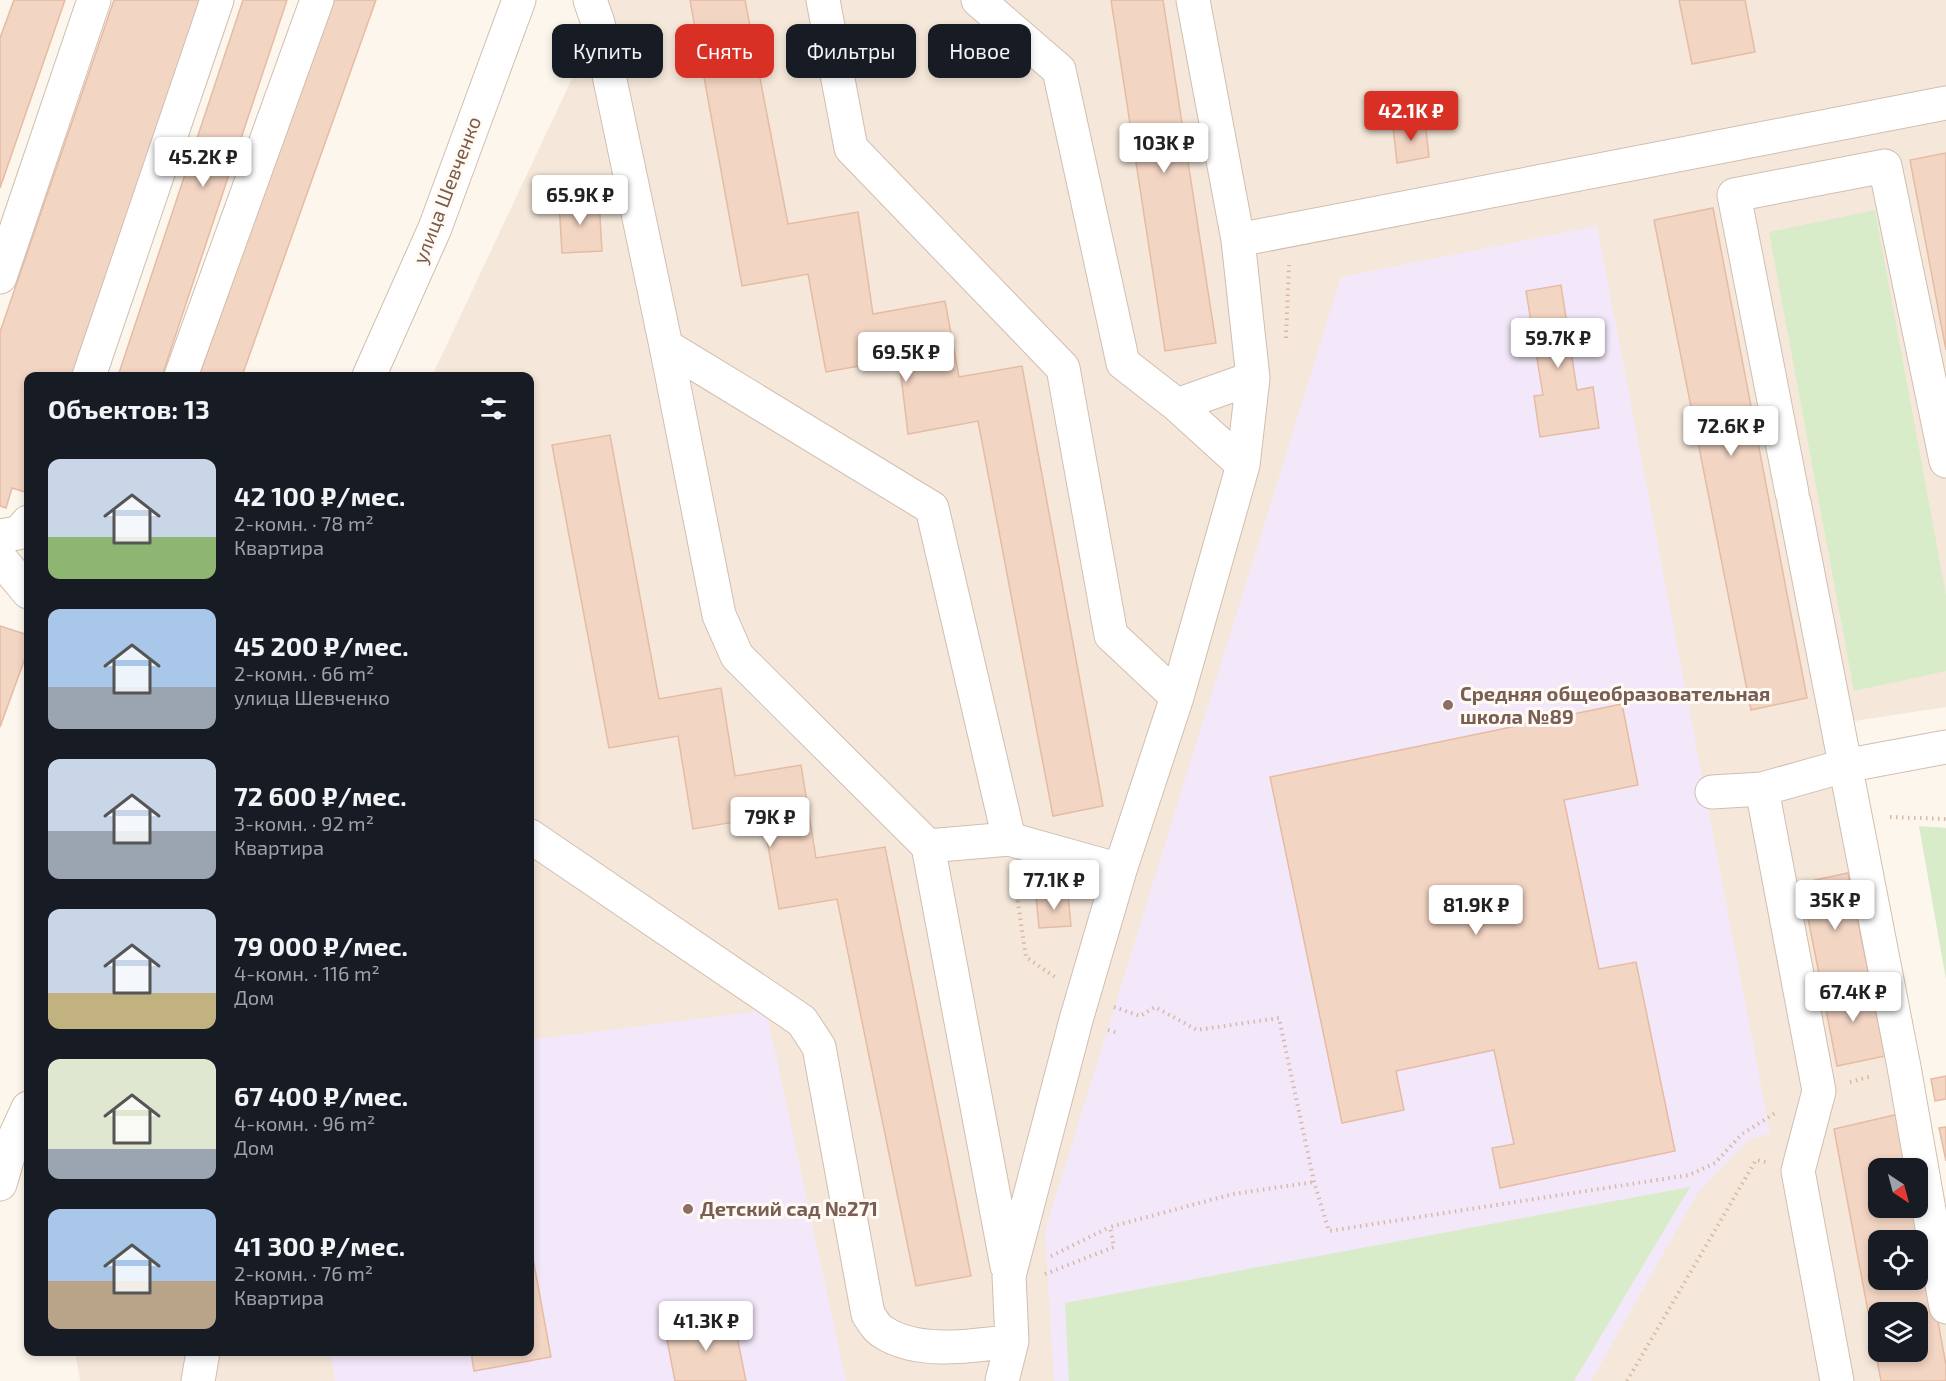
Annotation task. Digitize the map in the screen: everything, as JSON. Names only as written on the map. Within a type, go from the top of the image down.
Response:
[{"type":"street","points":[[0,277],[94,0]]},
{"type":"street","points":[[90,372],[217,0]]},
{"type":"street","points":[[182,372],[316,0]]},
{"type":"street","name":"улица Шевченко","points":[[371,372],[435,228],[519,0]]},
{"type":"street","points":[[590,0],[600,34],[666,346],[719,615],[737,656],[928,846],[1023,1276]]},
{"type":"street","points":[[823,0],[851,148],[1063,368],[1111,635],[1177,697]]},
{"type":"street","points":[[978,0],[1059,70],[1123,363],[1178,405],[1244,465]]},
{"type":"street","points":[[1002,1381],[1076,1020],[1120,870],[1177,697],[1244,465],[1253,378],[1238,240],[1193,0]]},
{"type":"street","points":[[1238,240],[1946,104]]},
{"type":"street","points":[[1791,134],[1795,183]]},
{"type":"street","points":[[1946,461],[1885,166],[1734,195],[1904,1067],[1946,1307]]},
{"type":"street","points":[[666,346],[932,508],[1009,839]]},
{"type":"street","points":[[1178,405],[1253,378]]},
{"type":"street","points":[[0,536],[18,533],[24,526]]},
{"type":"street","points":[[0,558],[24,587]]},
{"type":"street","points":[[1712,792],[1762,789],[1844,766],[1946,747]]},
{"type":"street","points":[[1762,789],[1819,1091],[1798,1171],[1837,1381]]},
{"type":"street","points":[[534,839],[802,1021],[819,1047],[868,1314],[880,1331],[903,1343],[958,1348],[1012,1341]]},
{"type":"street","points":[[928,846],[1009,839],[1120,870]]},
{"type":"street","points":[[0,1184],[12,1143],[24,1117]]},
{"type":"street","points":[[198,1381],[202,1356]]},
{"type":"path","points":[[1286,340],[1289,258]]},
{"type":"path","points":[[1880,817],[1946,819]]},
{"type":"path","points":[[1197,1030],[1279,1018],[1314,1182],[1329,1231],[1689,1175],[1715,1163],[1742,1134],[1771,1115],[1819,1091],[1904,1067]]},
{"type":"path","points":[[1627,1381],[1756,1160],[1798,1171]]},
{"type":"path","points":[[1023,1276],[1110,1227],[1233,1194],[1314,1182]]},
{"type":"path","points":[[1023,1276],[1114,1248],[1110,1227]]},
{"type":"shaded area","points":[[609,0],[1946,0],[1946,707],[1848,722],[1946,1233],[1946,1381],[80,1381],[76,1356],[534,1356],[534,372],[434,372],[572,78],[663,78],[663,24],[598,24]]},
{"type":"shaded area","name":"Средняя общеобразовательная школа №89","points":[[1597,226],[1770,1133],[1748,1140],[1697,1194],[1591,1381],[1054,1381],[1045,1231],[1341,277]]},
{"type":"shaded area","name":"Детский сад №271","points":[[766,1010],[846,1381],[335,1381],[331,1356],[534,1356],[534,1039]]},
{"type":"green space","points":[[1875,210],[1946,595],[1946,671],[1854,691],[1769,232]]},
{"type":"green space","points":[[1919,826],[1946,828],[1946,980]]},
{"type":"green space","points":[[1690,1187],[1574,1381],[1069,1381],[1065,1303]]},
{"type":"building","points":[[14,0],[65,0],[0,188],[0,38]]},
{"type":"building","points":[[114,0],[206,0],[78,372],[24,372],[24,492],[12,488],[6,508],[0,506],[0,332]]},
{"type":"building","points":[[243,0],[287,0],[163,372],[119,372]]},
{"type":"building","points":[[333,0],[376,0],[243,372],[200,372]]},
{"type":"building","points":[[690,0],[745,0],[750,24],[694,24]]},
{"type":"building","points":[[1111,0],[1163,0],[1216,343],[1165,351]]},
{"type":"building","points":[[1679,0],[1745,0],[1755,52],[1692,64]]},
{"type":"building","points":[[704,78],[760,78],[788,224],[858,212],[873,314],[945,301],[959,377],[1022,366],[1103,806],[1053,816],[978,421],[908,434],[899,359],[826,372],[808,274],[742,286]]},
{"type":"building","points":[[1425,120],[1429,157],[1397,163],[1393,127]]},
{"type":"building","points":[[1946,153],[1946,350],[1910,160]]},
{"type":"building","points":[[599,200],[602,251],[562,253],[559,202]]},
{"type":"building","points":[[1713,208],[1807,698],[1751,710],[1654,220]]},
{"type":"building","points":[[1561,285],[1577,390],[1593,387],[1599,428],[1540,437],[1534,396],[1543,395],[1526,291]]},
{"type":"building","points":[[610,435],[659,699],[721,688],[735,776],[801,765],[816,858],[885,847],[971,1276],[916,1286],[837,899],[779,909],[763,817],[693,829],[678,736],[609,748],[552,445]]},
{"type":"building","points":[[0,626],[24,634],[24,661],[0,727]]},
{"type":"building","points":[[1622,704],[1638,785],[1564,800],[1599,969],[1636,962],[1675,1151],[1500,1188],[1492,1148],[1514,1144],[1494,1050],[1396,1071],[1404,1110],[1342,1123],[1270,777]]},
{"type":"building","points":[[1848,873],[1870,980],[1822,989],[1801,883]]},
{"type":"building","points":[[1068,894],[1071,926],[1039,928],[1036,896]]},
{"type":"building","points":[[1870,980],[1885,1056],[1837,1066],[1822,989]]},
{"type":"building","points":[[1946,1076],[1946,1099],[1935,1101],[1931,1079]]},
{"type":"building","points":[[1899,1114],[1907,1158],[1868,1158],[1868,1218],[1919,1218],[1921,1230],[1868,1230],[1868,1290],[1928,1290],[1928,1268],[1946,1365],[1946,1381],[1881,1381],[1877,1362],[1928,1362],[1928,1302],[1868,1302],[1868,1311],[1834,1129]]},
{"type":"building","points":[[1946,1127],[1946,1161],[1939,1128]]},
{"type":"building","points":[[534,1264],[551,1357],[474,1371],[472,1356],[534,1356]]},
{"type":"building","points":[[733,1316],[746,1381],[675,1381],[665,1330]]},
{"type":"place","name":"Средняя общеобразовательная школа №89","points":[[1448,705]]},
{"type":"place","name":"Детский сад №271","points":[[688,1209]]}]
